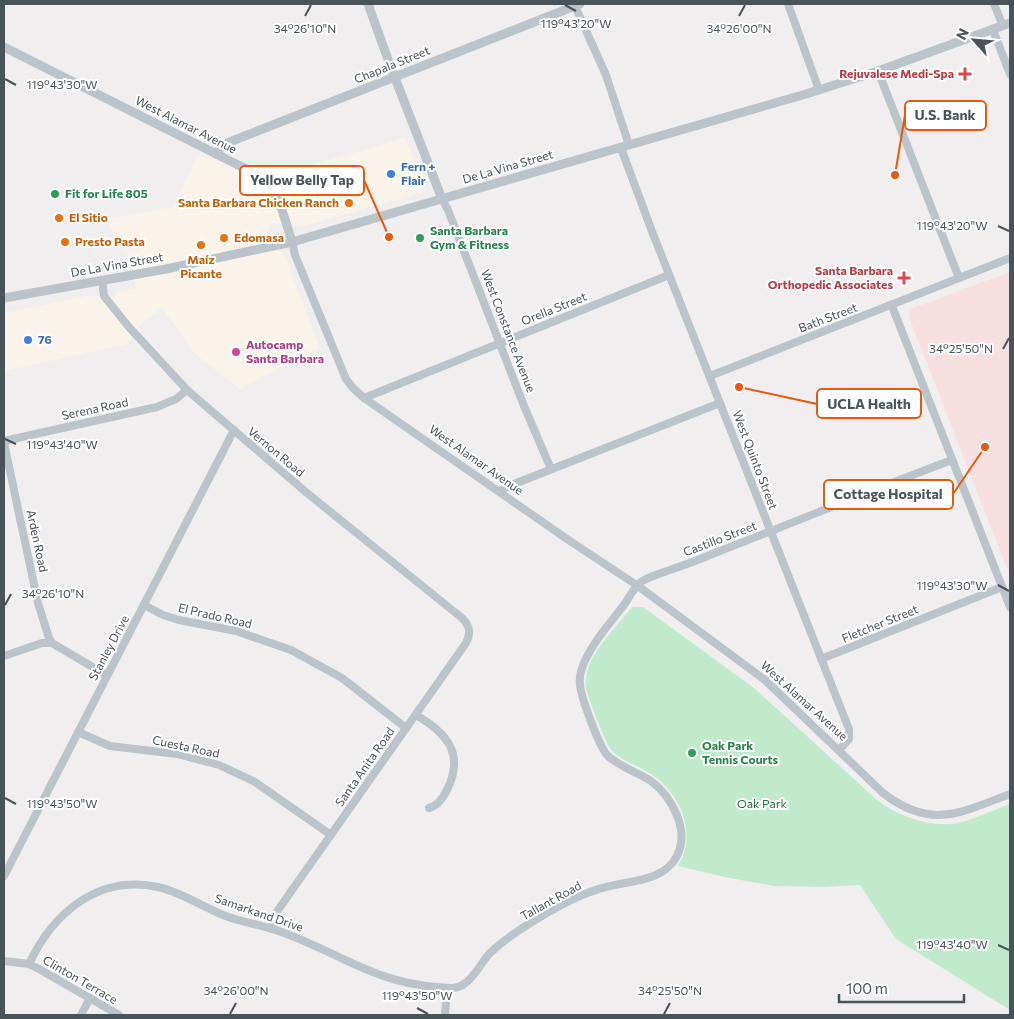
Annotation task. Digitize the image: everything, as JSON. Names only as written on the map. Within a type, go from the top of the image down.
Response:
[{"type":"street","name":"West Constance Avenue","points":[[368,4],[394,77],[442,199],[551,469]]},
{"type":"street","name":"Chapala Street","points":[[216,154],[227,143],[577,4]]},
{"type":"street","name":"West Quinto Street","points":[[577,4],[606,76],[625,147],[669,275],[850,734],[849,739],[839,750]]},
{"type":"street","points":[[788,4],[819,90]]},
{"type":"street","points":[[994,4],[1007,25]]},
{"type":"street","name":"De La Vina Street","points":[[4,298],[143,273],[292,242],[819,90],[1007,25]]},
{"type":"street","points":[[993,30],[1010,74]]},
{"type":"street","name":"West Alamar Avenue","points":[[4,48],[258,175],[267,182],[274,191],[295,255],[346,379],[353,388],[364,398],[638,586],[765,680],[893,801],[916,812],[948,816],[961,813],[1010,794]]},
{"type":"street","points":[[878,71],[959,278]]},
{"type":"street","name":"Bath Street","points":[[710,376],[1010,258]]},
{"type":"street","name":"Orella Street","points":[[364,398],[669,275]]},
{"type":"street","name":"Vernon Road","points":[[102,280],[104,296],[128,326],[187,390],[462,618]]},
{"type":"street","points":[[892,306],[1010,607]]},
{"type":"street","name":"Serena Road","points":[[4,442],[157,407],[176,399],[187,390]]},
{"type":"street","points":[[500,491],[720,403]]},
{"type":"street","name":"Stanley Drive","points":[[4,876],[234,430]]},
{"type":"street","name":"Arden Road","points":[[4,442],[38,602],[52,643]]},
{"type":"street","name":"Castillo Street","points":[[638,586],[645,580],[952,460]]},
{"type":"street","name":"Tallant Road","points":[[447,988],[462,986],[475,973],[490,953],[503,942],[563,905],[599,889],[654,876],[676,858],[680,848],[681,834],[671,804],[649,780],[612,759],[604,751],[598,741],[580,687],[580,672],[589,652],[638,586]]},
{"type":"street","name":"Fletcher Street","points":[[821,659],[1002,586]]},
{"type":"street","name":"El Prado Road","points":[[144,605],[163,615],[179,620],[236,630],[291,650],[342,678],[406,728]]},
{"type":"street","name":"Santa Anita Road","points":[[272,929],[278,910],[468,638],[468,625],[462,618]]},
{"type":"street","points":[[4,656],[42,642],[52,643],[106,675]]},
{"type":"street","points":[[416,715],[439,730],[454,754],[455,765],[452,781],[442,800],[434,807],[429,808]]},
{"type":"street","name":"Cuesta Road","points":[[78,732],[110,746],[177,754],[219,765],[256,782],[331,835]]},
{"type":"street","name":"Samarkand Drive","points":[[29,964],[44,936],[66,911],[90,895],[118,886],[134,884],[159,887],[174,892],[235,920],[272,929],[310,943],[373,973],[408,983],[447,988]]},
{"type":"street","points":[[4,961],[29,964]]},
{"type":"street","name":"Clinton Terrace","points":[[29,964],[119,1015]]},
{"type":"street","points":[[445,1015],[447,988]]},
{"type":"street","points":[[81,1015],[90,998]]},
{"type":"shaded area","points":[[405,138],[427,191],[304,226],[271,223],[267,232],[286,259],[320,348],[240,389],[195,354],[162,308],[139,326],[128,344],[4,371],[4,313],[87,296],[116,296],[117,292],[136,289],[131,262],[117,241],[108,221],[109,219],[172,207],[198,156],[274,176]]},
{"type":"shaded area","points":[[1010,272],[1010,576],[909,317],[911,309]]},
{"type":"green space","name":"Oak Park","points":[[632,607],[643,607],[754,688],[877,800],[894,811],[922,822],[952,824],[973,819],[1010,804],[1010,1010],[896,939],[860,885],[823,887],[774,886],[678,866],[684,854],[686,828],[678,803],[662,782],[612,751],[586,688],[587,673],[594,656],[606,638]]},
{"type":"place","name":"Rejuvalese Medi-Spa","points":[[965,74]]},
{"type":"place","name":"Fern + Flair","points":[[391,174]]},
{"type":"place","name":"U.S. Bank","points":[[895,175]]},
{"type":"place","name":"Fit for Life 805","points":[[55,194]]},
{"type":"place","name":"Santa Barbara Chicken Ranch","points":[[349,203]]},
{"type":"place","name":"El Sitio","points":[[59,218]]},
{"type":"place","name":"Yellow Belly Tap","points":[[389,237]]},
{"type":"place","name":"Edomasa","points":[[224,238]]},
{"type":"place","name":"Santa Barbara Gym & Fitness","points":[[420,238]]},
{"type":"place","name":"Presto Pasta","points":[[65,242]]},
{"type":"place","name":"Maíz Picante","points":[[201,245]]},
{"type":"place","name":"Santa Barbara Orthopedic Associates","points":[[904,278]]},
{"type":"place","name":"76","points":[[28,340]]},
{"type":"place","name":"Autocamp Santa Barbara","points":[[236,352]]},
{"type":"place","name":"UCLA Health","points":[[739,387]]},
{"type":"place","name":"Cottage Hospital","points":[[985,447]]},
{"type":"place","name":"Oak Park Tennis Courts","points":[[692,753]]}]
